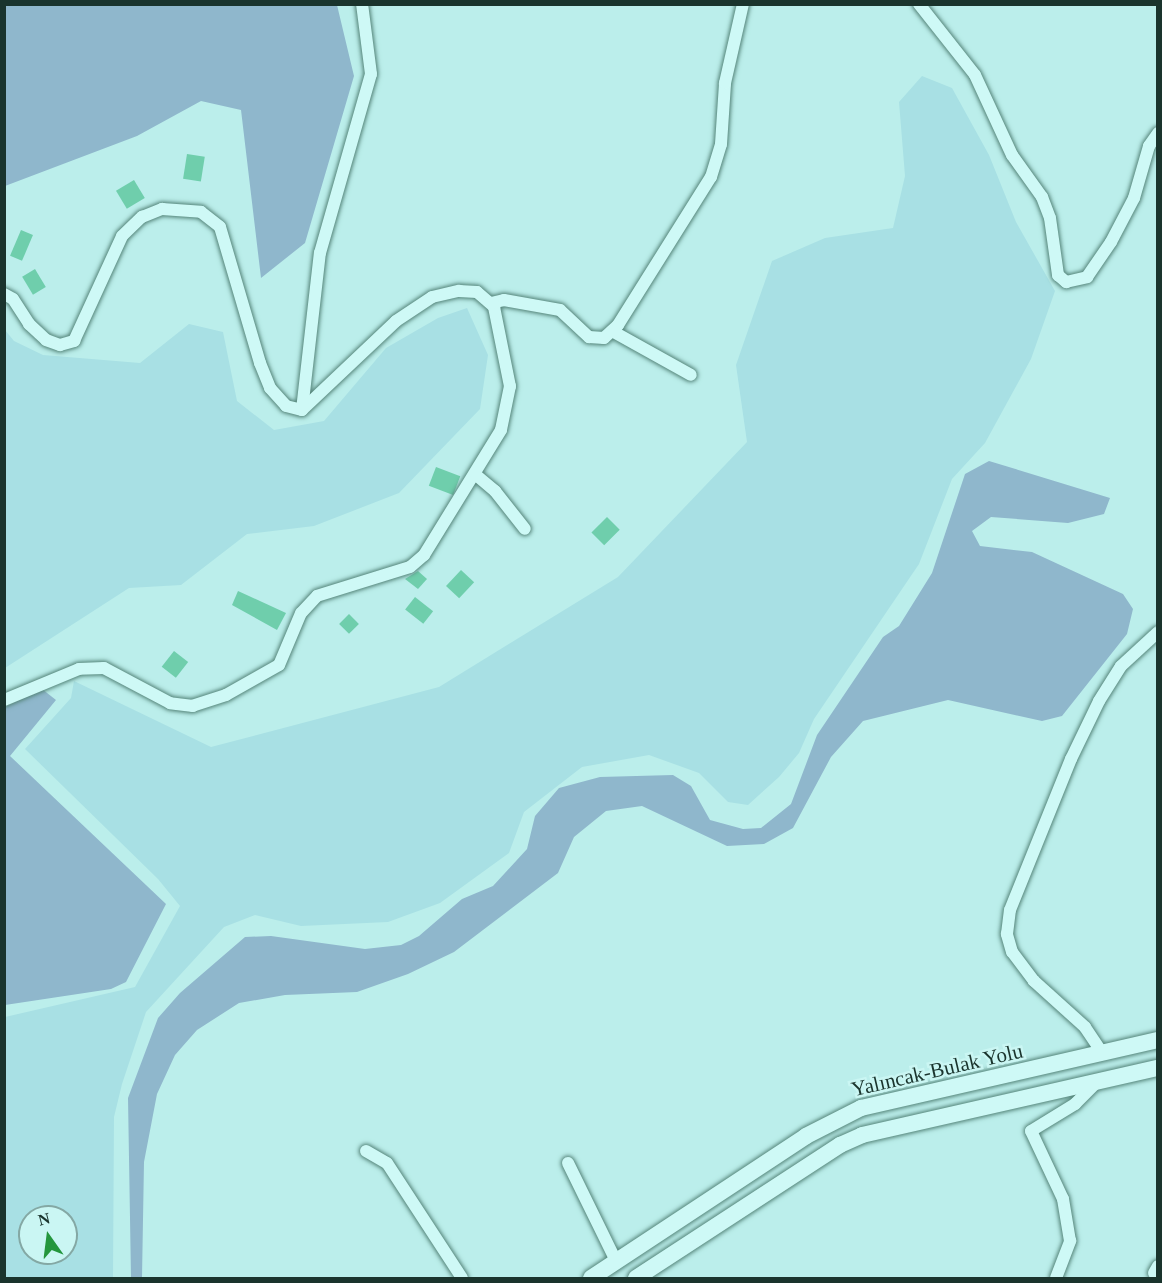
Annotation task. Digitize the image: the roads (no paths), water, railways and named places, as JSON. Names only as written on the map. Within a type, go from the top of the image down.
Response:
[{"type":"main road","name":"Yalıncak-Bulak Yolu","points":[[591,1278],[617,1263],[806,1136],[861,1108],[1158,1040]]},
{"type":"main road","points":[[636,1278],[840,1145],[862,1135],[1158,1068]]},
{"type":"street","points":[[302,410],[320,253],[371,74],[362,4]]},
{"type":"street","points":[[491,303],[504,300],[560,310],[589,337],[604,338],[612,331],[711,177],[721,144],[724,83],[743,4]]},
{"type":"street","points":[[919,4],[932,25],[975,75],[1012,155],[1042,197],[1050,218],[1058,275],[1066,282],[1087,277],[1112,242],[1134,198],[1149,146],[1158,133]]},
{"type":"street","points":[[4,294],[14,299],[29,324],[46,340],[60,345],[74,341],[122,236],[142,217],[162,209],[201,212],[220,227],[247,326],[270,388],[286,406],[302,410]]},
{"type":"street","points":[[4,700],[79,669],[104,668],[170,703],[193,706],[226,695],[279,665],[302,613],[317,596],[410,567],[424,555],[476,475],[501,430],[509,403],[510,386],[491,303],[477,292],[459,291],[432,297],[396,321],[302,410]]},
{"type":"street","points":[[612,331],[691,375]]},
{"type":"street","points":[[476,475],[495,491],[525,529]]},
{"type":"street","points":[[1103,1054],[1085,1027],[1034,981],[1012,952],[1007,934],[1009,918],[1071,759],[1100,701],[1121,666],[1158,632]]},
{"type":"street","points":[[1056,1278],[1070,1241],[1063,1199],[1031,1131],[1075,1104],[1096,1083]]},
{"type":"street","points":[[366,1151],[387,1163],[462,1278]]},
{"type":"street","points":[[568,1162],[617,1263]]}]
